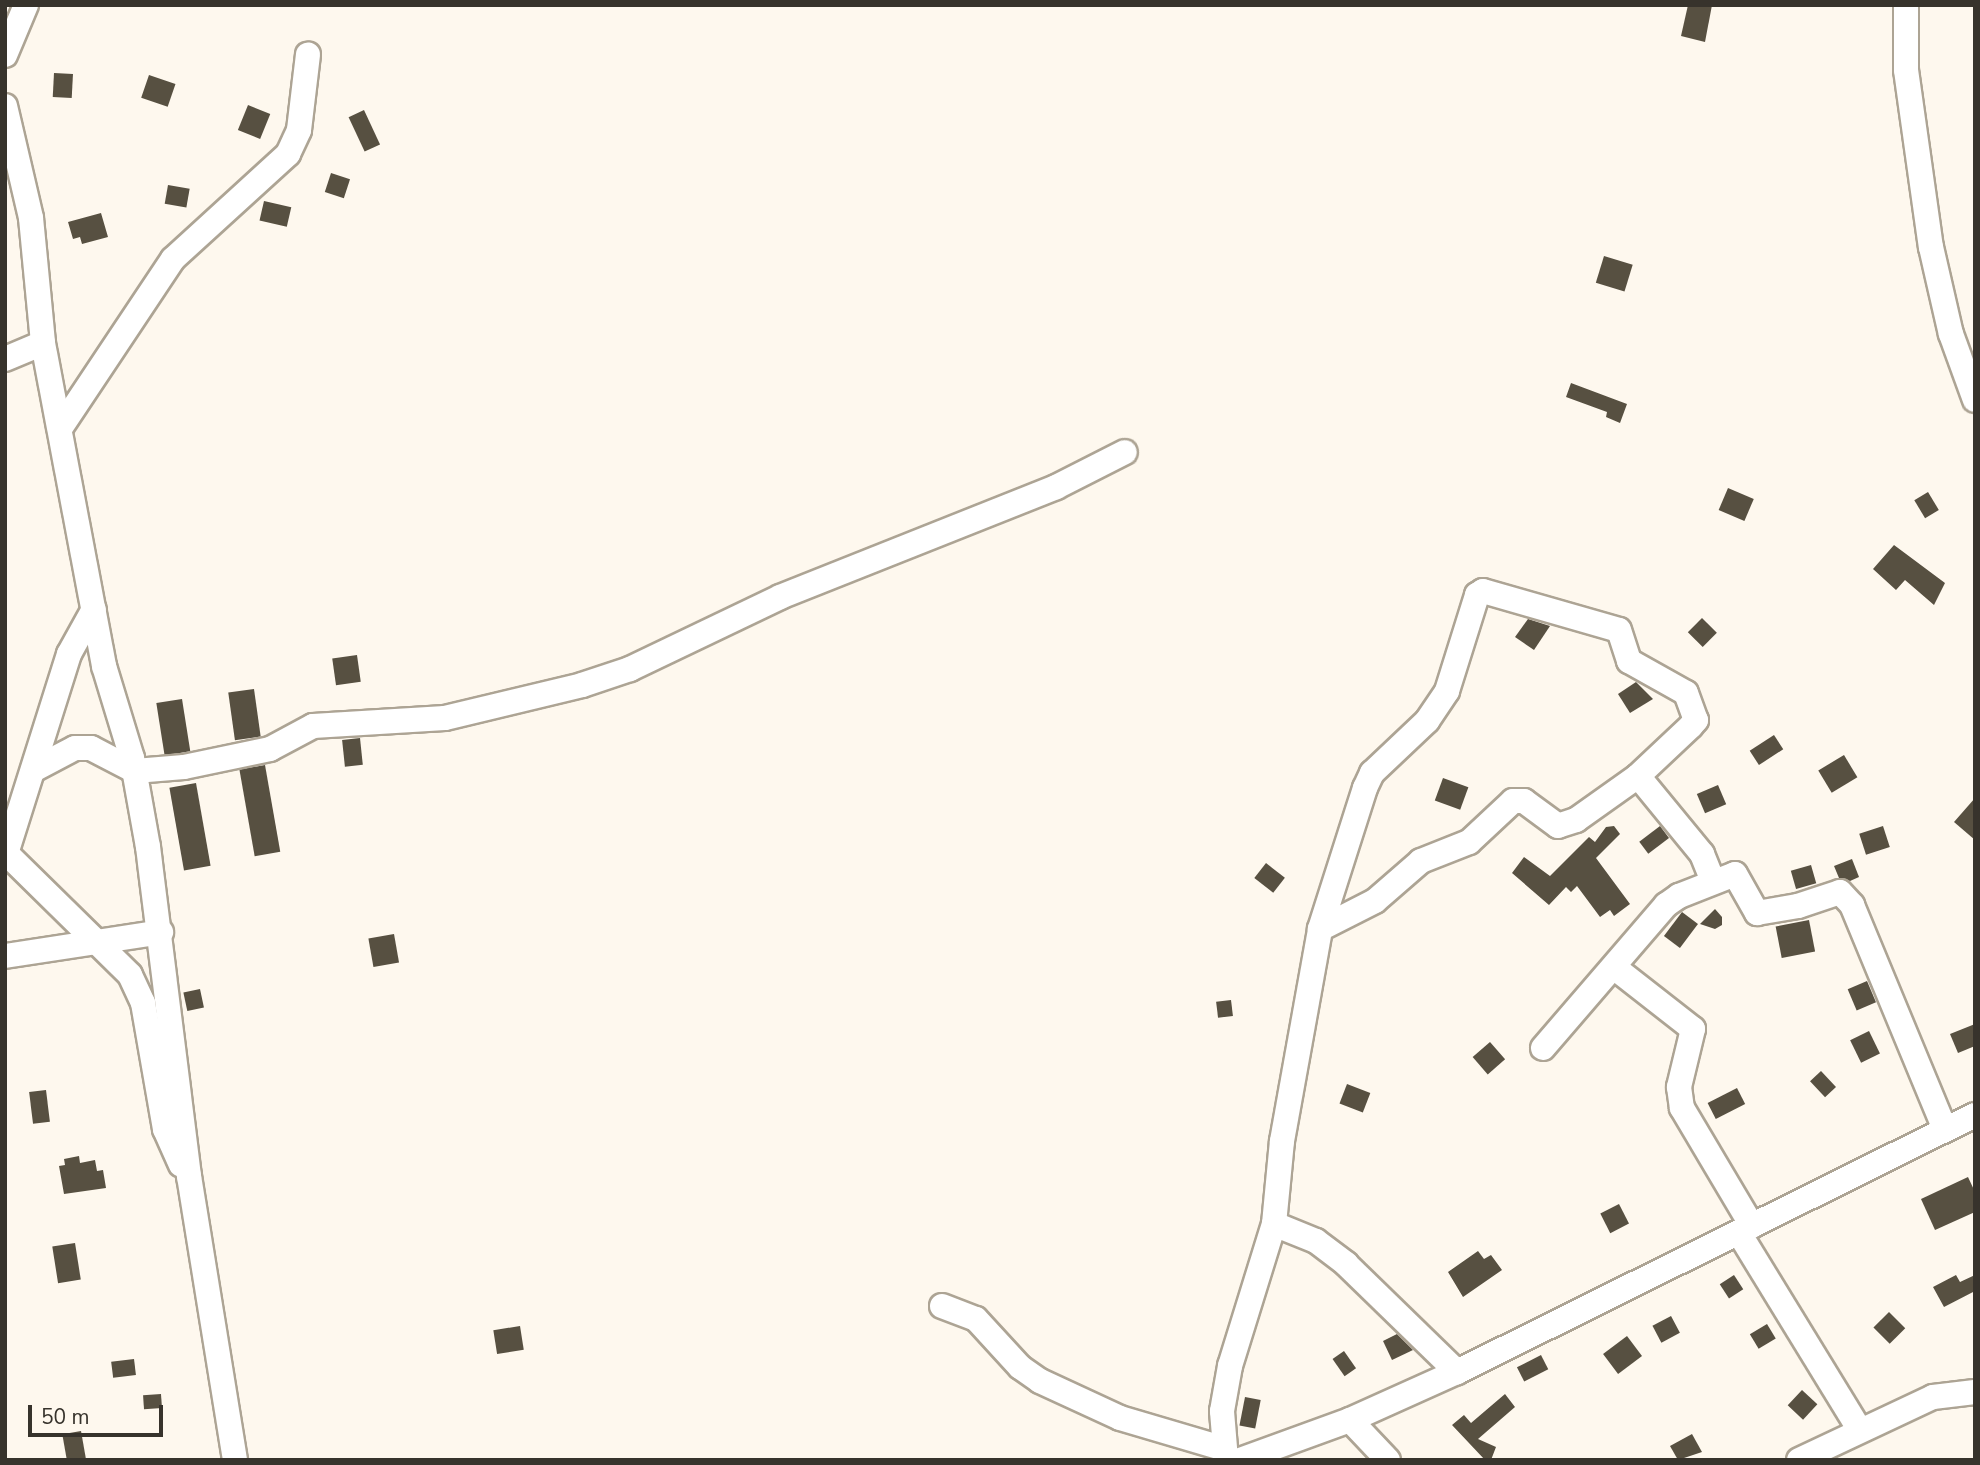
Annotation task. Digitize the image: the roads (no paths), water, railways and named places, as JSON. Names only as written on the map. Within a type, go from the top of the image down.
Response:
[{"type":"street","points":[[5,55],[26,5]]},
{"type":"street","points":[[1906,5],[1906,70],[1931,247],[1951,334],[1975,400]]},
{"type":"street","points":[[61,427],[173,259],[288,154],[299,130],[308,55]]},
{"type":"street","points":[[5,106],[10,148],[31,218],[43,343],[94,609],[111,695],[135,771],[161,932],[189,1176],[235,1460]]},
{"type":"street","points":[[5,359],[43,343]]},
{"type":"street","points":[[33,770],[75,748],[91,748],[135,771],[241,757],[313,726],[446,718],[582,685],[630,669],[780,597],[1056,487],[1125,452]]},
{"type":"street","points":[[1229,1456],[1230,1366],[1274,1224],[1282,1142],[1320,929],[1364,788],[1371,774],[1427,721],[1447,691],[1471,609],[1483,591],[1619,630],[1629,661],[1686,693],[1696,720],[1638,776],[1568,825],[1558,825],[1524,801],[1513,801],[1469,842],[1421,862],[1375,901],[1320,929]]},
{"type":"street","points":[[94,609],[69,654],[6,854],[96,945],[130,975],[143,1003],[165,1129],[189,1176]]},
{"type":"street","points":[[1638,776],[1702,854],[1713,881]]},
{"type":"street","points":[[1543,1048],[1615,968],[1666,905],[1713,881],[1738,876],[1757,913],[1840,892],[1847,896],[1945,1130]]},
{"type":"street","points":[[5,956],[96,945],[161,932]]},
{"type":"street","points":[[1615,968],[1693,1029],[1679,1087],[1682,1108],[1746,1229],[1859,1429]]},
{"type":"street","points":[[942,1306],[976,1319],[1020,1367],[1040,1381],[1120,1418],[1229,1456],[1350,1420],[1457,1372],[1975,1115]]},
{"type":"street","points":[[1274,1224],[1315,1241],[1346,1264],[1457,1372]]},
{"type":"street","points":[[1799,1460],[1859,1429],[1933,1396],[1975,1392]]},
{"type":"street","points":[[1350,1420],[1388,1460]]}]
